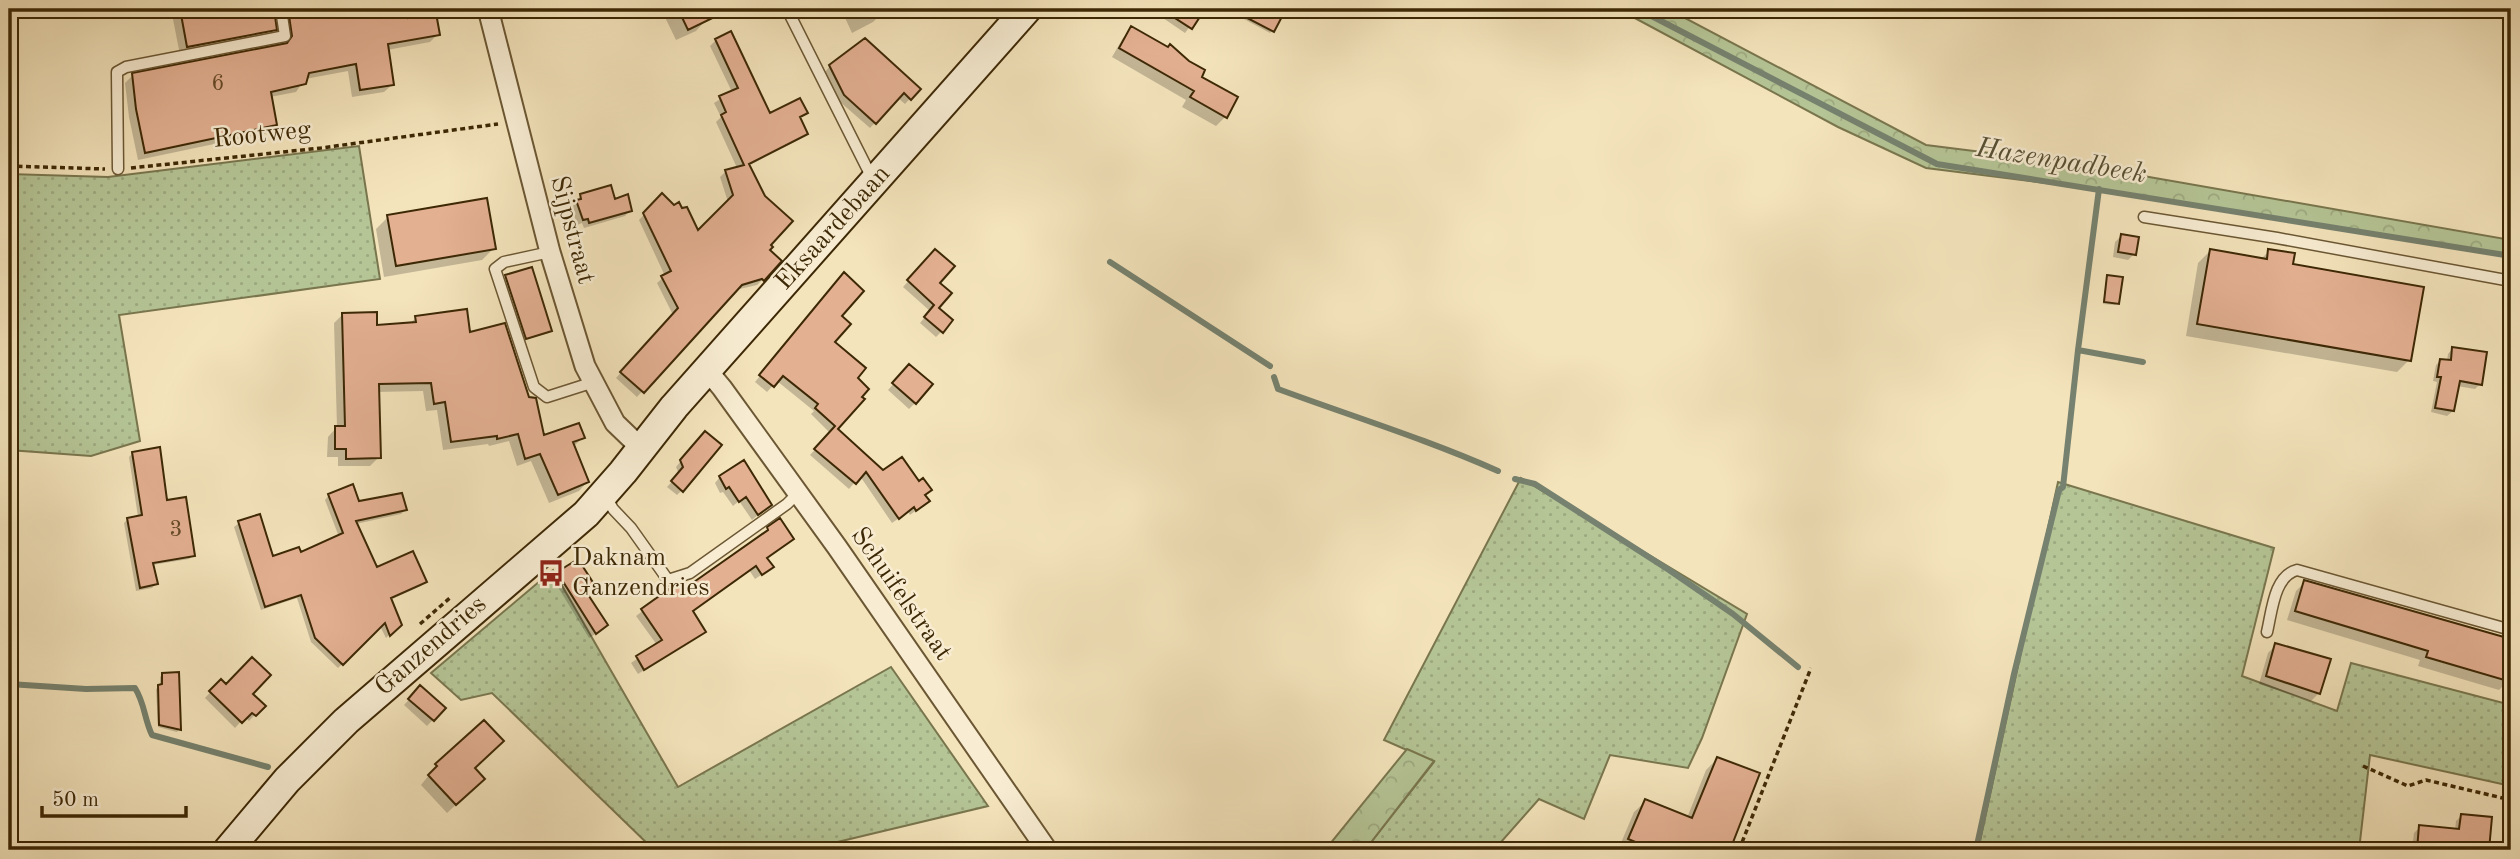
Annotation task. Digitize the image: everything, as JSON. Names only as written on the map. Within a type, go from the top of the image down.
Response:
[{"type":"main road","name":"Eksaardebaan","points":[[641,449],[707,370],[1027,9]]},
{"type":"main road","name":"Ganzendries","points":[[228,850],[287,780],[346,721],[586,514],[641,449]]},
{"type":"street","name":"Sijpstraat","points":[[488,9],[550,252],[585,366],[615,423],[641,449]]},
{"type":"street","name":"Schuifelstraat","points":[[707,370],[798,493],[1047,850]]},
{"type":"lane","points":[[118,170],[117,72],[126,66],[285,36],[281,9]]},
{"type":"lane","points":[[787,9],[874,182]]},
{"type":"lane","points":[[2144,217],[2277,238],[2511,281]]},
{"type":"lane","points":[[550,252],[504,262],[495,269],[534,387],[547,397],[594,382]]},
{"type":"lane","points":[[605,493],[613,509],[631,527],[668,580],[690,573],[787,504],[798,493]]},
{"type":"lane","points":[[2267,632],[2280,583],[2288,572],[2297,570],[2511,630]]},
{"type":"path","name":"Rootweg","points":[[9,166],[118,170],[321,148],[517,121]]},
{"type":"path","points":[[1739,850],[1811,668]]},
{"type":"path","points":[[2363,766],[2408,786],[2426,780],[2511,800]]},
{"type":"green space","points":[[1618,9],[1668,9],[1926,145],[2069,163],[2511,240],[2511,255],[2101,190],[1926,168],[1838,127]]},
{"type":"green space","points":[[359,146],[380,279],[119,315],[140,441],[91,456],[9,450],[9,174],[108,177]]},
{"type":"green space","points":[[1521,478],[1747,614],[1702,738],[1688,768],[1610,755],[1584,819],[1539,799],[1494,850],[1365,850],[1434,762],[1384,740]]},
{"type":"green space","points":[[2058,482],[2274,548],[2242,676],[2337,711],[2351,663],[2511,705],[2511,786],[2370,755],[2359,850],[1978,850]]},
{"type":"green space","points":[[553,570],[678,787],[891,667],[988,806],[804,850],[654,850],[492,693],[461,700],[431,673]]},
{"type":"green space","points":[[1407,749],[1434,761],[1365,850],[1325,850]]},
{"type":"building","points":[[180,9],[274,9],[277,30],[187,47]]},
{"type":"building","points":[[288,9],[406,9],[408,18],[436,13],[440,35],[388,44],[394,85],[360,90],[356,64],[309,73],[306,84],[271,92],[277,125],[145,153],[132,73],[287,43],[292,36]]},
{"type":"building","points":[[678,9],[731,9],[688,30]]},
{"type":"building","points":[[1161,9],[1205,9],[1192,29]]},
{"type":"building","points":[[1230,9],[1286,9],[1274,32]]},
{"type":"building","points":[[1131,26],[1168,47],[1170,44],[1189,61],[1205,70],[1202,77],[1238,97],[1227,118],[1190,97],[1194,91],[1119,48]]},
{"type":"building","points":[[731,31],[770,113],[800,98],[808,113],[800,117],[808,134],[749,164],[765,196],[793,221],[771,245],[773,247],[770,250],[782,261],[764,281],[762,279],[742,285],[644,393],[620,372],[678,308],[661,276],[671,271],[643,213],[662,193],[674,205],[679,202],[682,208],[687,207],[698,230],[733,195],[725,170],[744,165],[721,115],[726,112],[719,96],[738,88],[715,39]]},
{"type":"building","points":[[865,38],[921,89],[911,100],[904,93],[876,124],[844,95],[829,65]]},
{"type":"building","points":[[611,185],[615,199],[628,194],[632,211],[589,223],[588,219],[583,220],[576,200],[581,199],[580,194]]},
{"type":"building","points":[[487,198],[496,249],[396,266],[387,215]]},
{"type":"building","points":[[2121,234],[2139,237],[2136,255],[2118,252]]},
{"type":"building","points":[[935,249],[955,266],[940,283],[952,293],[939,308],[953,320],[943,333],[924,317],[934,305],[907,280]]},
{"type":"building","points":[[2210,249],[2267,259],[2268,249],[2295,253],[2293,264],[2424,287],[2411,361],[2197,324]]},
{"type":"building","points":[[532,267],[552,331],[526,339],[505,275]]},
{"type":"building","points":[[844,272],[864,291],[842,316],[851,324],[835,342],[866,368],[858,378],[869,389],[862,397],[865,399],[838,429],[883,470],[902,457],[919,481],[923,478],[932,490],[925,495],[930,501],[916,511],[914,507],[899,519],[866,472],[856,484],[814,449],[835,426],[815,408],[818,404],[783,376],[774,387],[759,375]]},
{"type":"building","points":[[2107,275],[2123,277],[2119,304],[2104,302]]},
{"type":"building","points":[[467,309],[470,332],[505,323],[529,397],[536,398],[544,435],[579,423],[585,438],[573,442],[589,482],[558,495],[540,454],[525,459],[518,434],[497,439],[497,436],[451,442],[445,402],[434,404],[431,383],[379,384],[381,458],[346,459],[346,449],[335,449],[335,426],[345,426],[342,313],[377,312],[377,325],[416,322],[415,316]]},
{"type":"building","points":[[2452,347],[2487,352],[2482,385],[2460,381],[2454,411],[2435,408],[2441,377],[2437,377],[2440,359],[2451,360]]},
{"type":"building","points":[[909,364],[933,384],[916,404],[892,383]]},
{"type":"building","points":[[705,431],[722,445],[683,492],[671,481],[683,467],[680,460]]},
{"type":"building","points":[[160,447],[167,500],[186,497],[195,556],[153,563],[158,584],[140,588],[127,518],[142,515],[132,452]]},
{"type":"building","points":[[744,460],[772,505],[758,515],[746,497],[739,502],[729,487],[726,489],[719,476]]},
{"type":"building","points":[[353,484],[359,501],[402,493],[407,510],[356,521],[377,567],[413,551],[427,582],[391,598],[402,625],[390,636],[385,623],[343,665],[315,638],[301,595],[265,607],[238,521],[260,514],[273,556],[299,547],[301,552],[343,533],[328,494]]},
{"type":"building","points":[[780,518],[794,539],[767,558],[774,567],[762,575],[756,566],[693,611],[706,632],[644,670],[636,656],[662,640],[641,609],[672,587],[680,584],[684,589],[768,530],[767,527]]},
{"type":"building","points":[[578,559],[594,584],[585,590],[608,625],[596,634],[557,572]]},
{"type":"building","points":[[2304,580],[2511,639],[2511,682],[2426,657],[2428,651],[2295,611]]},
{"type":"building","points":[[2275,643],[2331,659],[2320,694],[2266,676]]},
{"type":"building","points":[[252,657],[271,675],[253,694],[266,706],[256,716],[252,713],[242,723],[209,691],[221,679],[226,684]]},
{"type":"building","points":[[179,672],[181,730],[159,725],[158,685],[162,684],[162,673]]},
{"type":"building","points":[[420,685],[446,708],[434,721],[408,699]]},
{"type":"building","points":[[484,720],[504,741],[475,768],[485,779],[456,805],[428,775],[437,766],[435,764]]},
{"type":"building","points":[[1717,757],[1760,773],[1730,850],[1655,850],[1628,839],[1645,799],[1692,818]]},
{"type":"building","points":[[2461,814],[2492,817],[2489,850],[2417,850],[2419,825],[2459,829]]},
{"type":"waterway","name":"Hazenpadbeek","points":[[1638,9],[1937,164],[2511,256]]},
{"type":"waterway","points":[[1976,850],[2014,674],[2059,490],[2063,487],[2099,189]]},
{"type":"waterway","points":[[1110,262],[1270,366]]},
{"type":"waterway","points":[[2078,350],[2143,362]]},
{"type":"waterway","points":[[1274,377],[1278,389],[1416,438],[1498,471]]},
{"type":"waterway","points":[[1515,479],[1535,484],[1669,570],[1733,614],[1798,667]]},
{"type":"waterway","points":[[9,684],[86,689],[135,688],[152,735],[268,767]]},
{"type":"place","name":"Daknam Ganzendries","points":[[551,573]]}]
